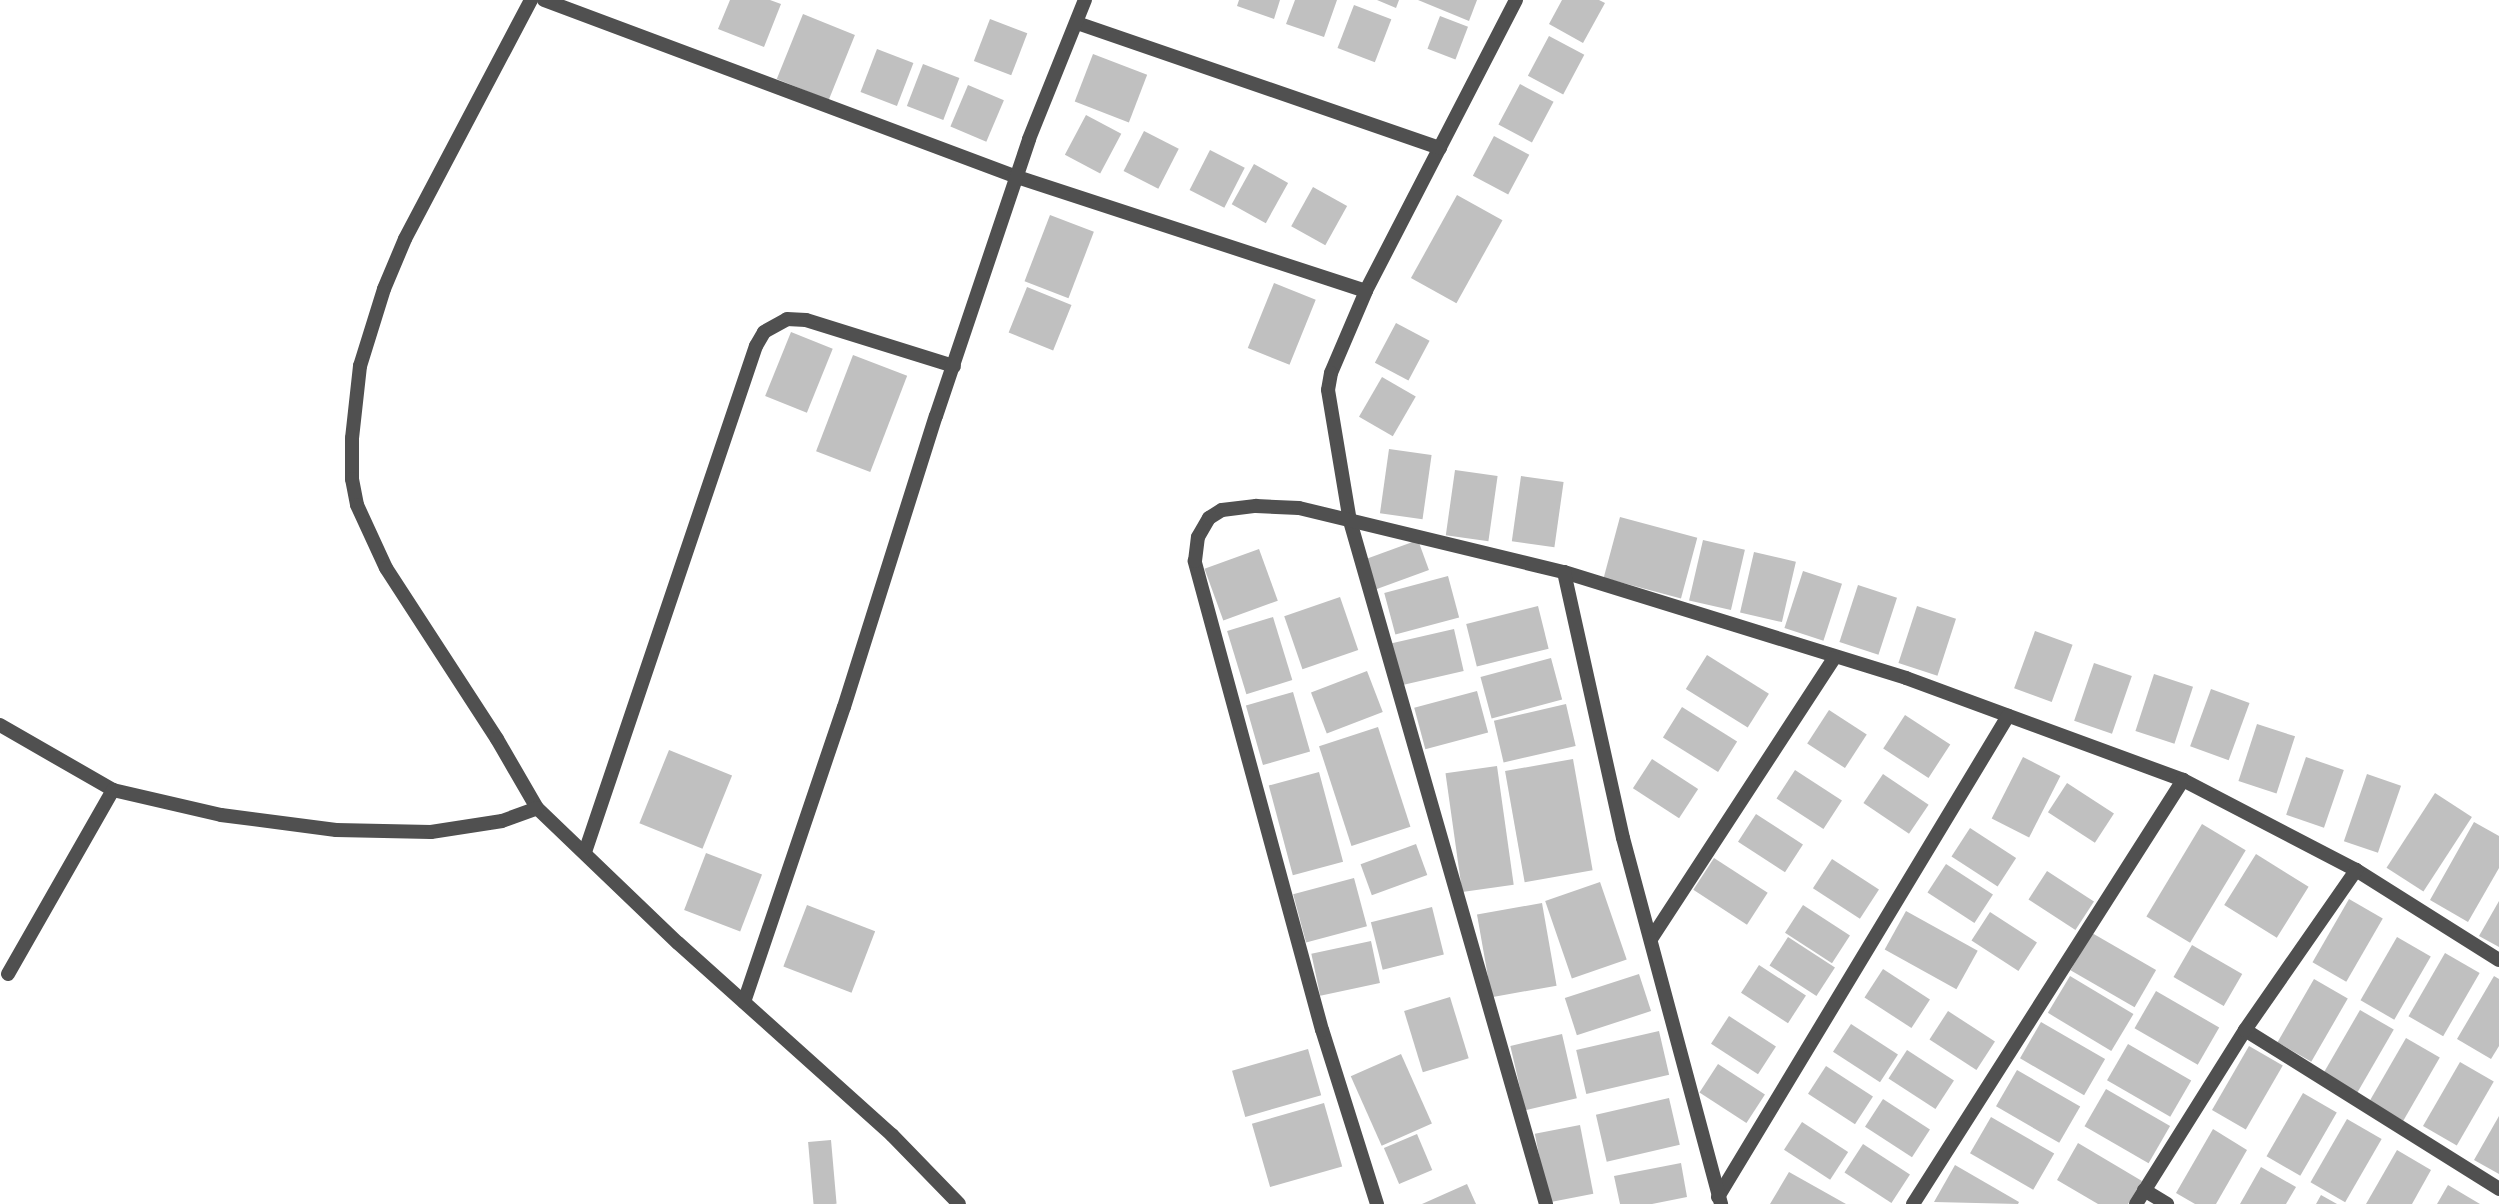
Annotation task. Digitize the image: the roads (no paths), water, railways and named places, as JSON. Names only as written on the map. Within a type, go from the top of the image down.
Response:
[{"type":"street","points":[[531,0],[405,239],[384,289],[360,366],[352,465],[357,505],[386,568],[498,739],[537,808],[678,943],[892,1135],[958,1204]]},
{"type":"street","points":[[544,0],[1017,177],[1366,291]]},
{"type":"street","points":[[1516,0],[1366,291],[1331,373],[1328,390],[1350,521],[1546,1204]]},
{"type":"street","points":[[744,1002],[845,707],[1017,177],[1077,23],[1081,1]]},
{"type":"street","points":[[1077,23],[1440,148]]},
{"type":"street","points":[[585,852],[756,346],[764,332],[787,319],[806,320],[954,366]]},
{"type":"street","points":[[1377,1204],[1322,1030],[1195,561],[1198,537],[1209,519],[1222,510],[1256,506],[1299,508],[1564,572],[1834,658],[1906,678],[2183,780],[2356,870],[2499,960]]},
{"type":"street","points":[[1564,572],[1623,838],[1720,1200]]},
{"type":"street","points":[[1651,939],[1834,658]]},
{"type":"street","points":[[1720,1200],[2008,716]]},
{"type":"street","points":[[0,725],[113,790],[221,815],[335,830],[382,833],[453,831],[502,821],[537,808]]},
{"type":"street","points":[[1913,1204],[2183,780]]},
{"type":"street","points":[[8,974],[113,790]]},
{"type":"street","points":[[2136,1204],[2245,1030],[2356,870]]},
{"type":"street","points":[[2245,1030],[2499,1189]]},
{"type":"street","points":[[2144,1190],[2167,1204]]}]
